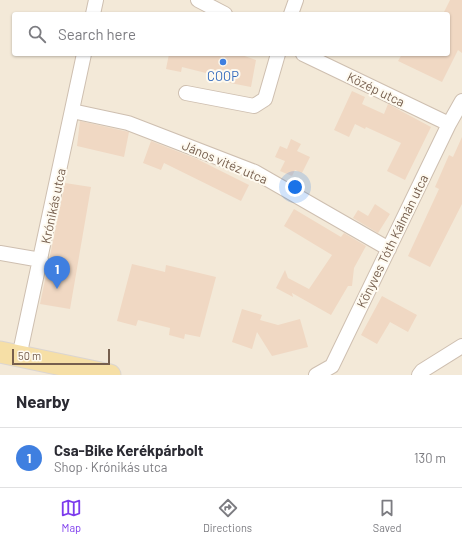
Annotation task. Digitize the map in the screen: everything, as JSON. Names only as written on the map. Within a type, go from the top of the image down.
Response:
[{"type":"main road","points":[[10,355],[110,375]]},
{"type":"street","points":[[93,12],[96,0]]},
{"type":"street","points":[[198,0],[221,12]]},
{"type":"street","points":[[292,12],[296,0]]},
{"type":"street","name":"Krónikás utca","points":[[10,355],[41,260],[84,56]]},
{"type":"street","points":[[186,93],[254,106],[265,99],[277,56]]},
{"type":"street","name":"Közép utca","points":[[307,56],[449,124]]},
{"type":"street","name":"Könyves Tóth Kálmán utca","points":[[316,375],[332,366],[449,124],[462,101]]},
{"type":"street","name":"János vitéz utca","points":[[72,111],[128,123],[254,172],[389,248]]},
{"type":"street","points":[[0,253],[41,260]]},
{"type":"street","points":[[419,375],[422,371],[462,346]]},
{"type":"shaded area","points":[[0,0],[462,0],[462,375],[0,375]]},
{"type":"building","points":[[450,0],[462,0],[462,53],[458,50],[442,82],[398,61],[401,56],[450,56],[450,12],[444,12]]},
{"type":"building","points":[[169,56],[245,56],[256,60],[251,87],[225,82],[226,78],[182,67],[181,72],[166,69]]},
{"type":"building","points":[[352,91],[365,97],[362,104],[384,114],[388,104],[431,127],[405,180],[387,171],[401,143],[366,127],[365,129],[355,124],[349,137],[334,130]]},
{"type":"building","points":[[80,121],[129,132],[124,157],[77,146]]},
{"type":"building","points":[[462,137],[462,204],[430,267],[408,256],[439,189],[435,187],[449,155],[453,157]]},
{"type":"building","points":[[291,139],[301,144],[297,151],[310,157],[302,173],[295,170],[292,176],[280,171],[285,161],[275,157],[280,146],[287,149]]},
{"type":"building","points":[[151,141],[197,159],[249,185],[241,201],[164,163],[161,170],[143,163]]},
{"type":"building","points":[[65,183],[91,187],[70,309],[40,304]]},
{"type":"building","points":[[375,204],[390,214],[378,233],[353,218],[358,210],[368,216]]},
{"type":"building","points":[[294,209],[341,237],[344,233],[366,246],[354,268],[352,286],[348,286],[331,315],[292,293],[293,297],[276,288],[285,270],[288,278],[309,289],[332,255],[284,226]]},
{"type":"building","points":[[132,264],[165,272],[166,265],[216,277],[200,337],[185,334],[184,339],[169,335],[170,328],[138,320],[136,326],[117,321]]},
{"type":"building","points":[[382,296],[417,315],[408,332],[390,322],[377,344],[361,335]]},
{"type":"building","points":[[242,309],[262,315],[260,320],[278,325],[300,319],[308,347],[272,356],[257,332],[252,349],[232,342]]},
{"type":"place","name":"COOP","points":[[223,62]]},
{"type":"place","name":"Csa-Bike Kerékpárbolt","points":[[57,289]]}]
